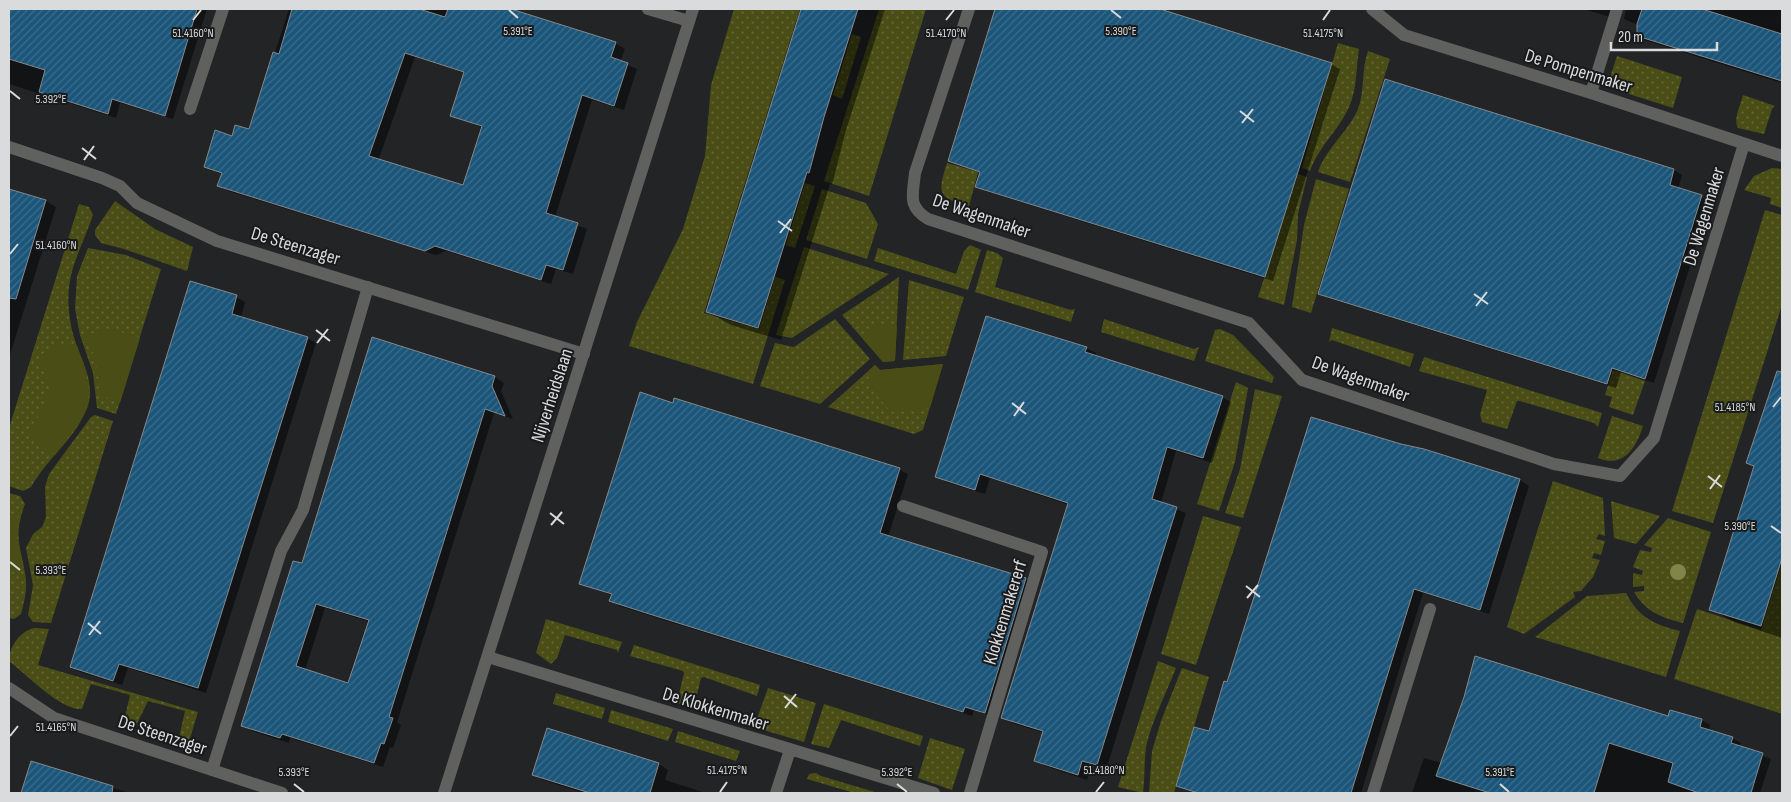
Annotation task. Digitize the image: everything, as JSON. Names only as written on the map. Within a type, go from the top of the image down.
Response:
[{"type":"street","points":[[190,109],[223,9]]},
{"type":"street","points":[[648,9],[691,15]]},
{"type":"street","name":"De Wagenmaker","points":[[969,9],[915,173],[912,200],[916,211],[928,219],[1249,323],[1302,380],[1554,464],[1620,476],[1654,438],[1744,144]]},
{"type":"street","name":"De Pompenmaker","points":[[1372,9],[1404,35],[1590,92],[1782,156]]},
{"type":"street","points":[[1590,92],[1617,9]]},
{"type":"street","name":"Nijverheidslaan","points":[[444,793],[691,15]]},
{"type":"street","name":"De Steenzager","points":[[9,147],[102,178],[120,186],[137,203],[217,240],[584,354]]},
{"type":"street","points":[[212,770],[282,551],[303,510],[368,287]]},
{"type":"street","name":"Klokkenmakererf","points":[[904,506],[1042,552],[970,793]]},
{"type":"street","points":[[1373,793],[1430,609]]},
{"type":"street","name":"De Klokkenmaker","points":[[488,657],[934,793]]},
{"type":"street","name":"De Steenzager","points":[[9,688],[54,718],[282,793]]},
{"type":"street","points":[[776,793],[790,750]]},
{"type":"green space","points":[[734,9],[800,9],[704,313],[759,329],[775,277],[785,280],[753,384],[629,346],[637,322],[683,229],[705,156],[711,85]]},
{"type":"green space","points":[[879,9],[926,9],[869,196],[824,181]]},
{"type":"green space","points":[[852,34],[861,37],[842,99],[833,95]]},
{"type":"green space","points":[[1338,43],[1359,49],[1354,93],[1345,115],[1318,154],[1310,171],[1302,168]]},
{"type":"green space","points":[[1368,51],[1390,59],[1350,182],[1318,172],[1327,155],[1358,109],[1362,95],[1364,66]]},
{"type":"green space","points":[[1617,56],[1682,77],[1673,108],[1607,87]]},
{"type":"green space","points":[[1743,95],[1775,106],[1772,109],[1764,134],[1738,128],[1736,120]]},
{"type":"green space","points":[[947,163],[978,172],[969,206],[951,200],[943,193],[941,188]]},
{"type":"green space","points":[[1772,168],[1782,169],[1782,208],[1770,204],[1771,198],[1744,190],[1754,176]]},
{"type":"green space","points":[[1298,174],[1307,177],[1298,214],[1297,240],[1284,305],[1258,297]]},
{"type":"green space","points":[[1316,179],[1349,189],[1311,313],[1292,307],[1304,225]]},
{"type":"green space","points":[[805,183],[815,186],[795,248],[786,245]]},
{"type":"green space","points":[[822,189],[866,203],[878,224],[867,259],[806,240]]},
{"type":"green space","points":[[115,201],[155,229],[193,247],[187,271],[101,243],[95,235],[95,230]]},
{"type":"green space","points":[[79,204],[89,207],[93,215],[73,268],[70,280],[69,308],[73,335],[87,373],[90,392],[89,402],[85,414],[71,436],[31,487],[23,491],[9,486],[9,428]]},
{"type":"green space","points":[[1765,210],[1782,215],[1782,305],[1713,523],[1672,511]]},
{"type":"green space","points":[[970,245],[981,250],[968,290],[874,261],[878,248],[956,274],[964,251]]},
{"type":"green space","points":[[804,247],[889,274],[792,338],[776,335]]},
{"type":"green space","points":[[88,248],[126,255],[161,269],[116,414],[97,408],[93,373],[80,335],[75,309],[77,276]]},
{"type":"green space","points":[[987,250],[997,253],[1003,258],[995,287],[1071,310],[1075,309],[1071,322],[975,292]]},
{"type":"green space","points":[[899,277],[895,361],[883,362],[842,315]]},
{"type":"green space","points":[[909,280],[964,297],[946,356],[903,360]]},
{"type":"green space","points":[[835,319],[870,359],[820,404],[760,386],[775,343],[794,347]]},
{"type":"green space","points":[[1104,319],[1194,349],[1199,347],[1194,361],[1101,332]]},
{"type":"green space","points":[[887,324],[897,326],[895,361],[883,362],[863,339],[874,326]]},
{"type":"green space","points":[[1332,328],[1414,354],[1410,367],[1332,340],[1329,342]]},
{"type":"green space","points":[[1220,329],[1233,335],[1274,377],[1272,383],[1205,361],[1215,330]]},
{"type":"green space","points":[[113,330],[140,338],[120,403],[101,395],[95,356],[80,335]]},
{"type":"green space","points":[[50,346],[77,346],[84,365],[88,394],[87,405],[83,415],[55,455],[29,437],[51,387],[40,362]]},
{"type":"green space","points":[[1424,357],[1602,413],[1598,427],[1594,423],[1520,401],[1517,401],[1507,429],[1482,422],[1480,414],[1487,390],[1419,371]]},
{"type":"green space","points":[[943,364],[923,430],[914,434],[828,407],[875,365],[880,370]]},
{"type":"green space","points":[[943,364],[930,408],[891,412],[870,388],[868,371],[875,365],[880,370]]},
{"type":"green space","points":[[1613,370],[1645,381],[1633,415],[1609,407],[1612,397],[1605,395]]},
{"type":"green space","points":[[1236,382],[1248,388],[1235,462],[1219,511],[1197,504]]},
{"type":"green space","points":[[1255,389],[1282,396],[1243,518],[1225,513],[1240,469]]},
{"type":"green space","points":[[95,415],[113,421],[51,623],[33,622],[28,615],[33,585],[26,548],[33,534],[42,527],[46,517],[45,487],[49,474],[91,417]]},
{"type":"green space","points":[[1612,416],[1643,426],[1637,441],[1628,454],[1622,458],[1607,461],[1598,458]]},
{"type":"green space","points":[[1553,481],[1603,498],[1605,536],[1599,534],[1596,539],[1605,541],[1601,555],[1594,553],[1592,558],[1600,560],[1593,577],[1581,591],[1573,592],[1575,597],[1524,634],[1507,627]]},
{"type":"green space","points":[[9,493],[20,496],[25,504],[19,526],[19,543],[26,588],[21,614],[14,619],[9,618]]},
{"type":"green space","points":[[1611,501],[1660,516],[1636,544],[1614,538]]},
{"type":"green space","points":[[9,514],[19,518],[17,540],[24,569],[9,573]]},
{"type":"green space","points":[[1203,516],[1241,527],[1196,665],[1161,654]]},
{"type":"green space","points":[[1668,518],[1711,532],[1683,623],[1654,613],[1643,604],[1634,592],[1644,591],[1644,586],[1633,587],[1633,573],[1642,575],[1643,571],[1633,567],[1640,550],[1651,552],[1652,548],[1644,545]]},
{"type":"green space","points":[[1782,562],[1782,714],[1674,679],[1697,609],[1761,630]]},
{"type":"green space","points":[[1626,593],[1636,608],[1648,619],[1680,631],[1666,677],[1535,637],[1587,596]]},
{"type":"green space","points":[[546,619],[622,642],[618,653],[617,650],[565,635],[557,658],[551,664],[536,653]]},
{"type":"green space","points":[[34,628],[49,629],[38,665],[198,712],[188,745],[182,743],[179,738],[185,711],[148,701],[135,728],[125,724],[124,721],[130,695],[91,684],[82,709],[64,704],[44,691],[9,661],[11,650],[16,640],[24,632]]},
{"type":"green space","points":[[634,645],[760,685],[757,696],[704,677],[701,678],[695,703],[688,707],[677,703],[683,671],[630,656]]},
{"type":"green space","points":[[1158,661],[1176,668],[1155,717],[1146,747],[1143,793],[1118,787]]},
{"type":"green space","points":[[1182,668],[1209,677],[1174,793],[1149,793],[1152,751],[1161,721]]},
{"type":"green space","points":[[768,688],[816,703],[804,742],[754,727]]},
{"type":"green space","points":[[556,693],[605,708],[602,719],[553,704]]},
{"type":"green space","points":[[824,704],[923,736],[920,746],[841,720],[829,748],[811,744]]},
{"type":"green space","points":[[611,710],[673,729],[668,741],[608,722]]},
{"type":"green space","points":[[678,731],[740,751],[736,761],[675,742]]},
{"type":"green space","points":[[930,738],[965,749],[952,790],[918,778]]},
{"type":"green space","points":[[816,773],[878,793],[854,793],[807,779],[809,774]]},
{"type":"building","points":[[9,9],[197,9],[165,116],[112,99],[108,114],[39,92],[45,70],[9,59]]},
{"type":"building","points":[[292,9],[419,9],[445,17],[448,9],[511,9],[616,42],[611,57],[628,63],[614,106],[582,95],[546,213],[578,223],[563,270],[546,265],[541,280],[435,246],[425,251],[217,186],[222,173],[204,167],[215,130],[232,136],[235,125],[249,129],[273,52],[279,54]],"holes":[[[405,53],[464,72],[450,116],[482,126],[463,185],[369,156]]]},
{"type":"building","points":[[801,9],[858,9],[824,117],[809,173],[807,172],[758,328],[706,312]]},
{"type":"building","points":[[995,9],[1160,9],[1332,63],[1265,277],[975,187],[980,172],[948,161]]},
{"type":"building","points":[[1642,9],[1702,9],[1782,34],[1782,81],[1637,36],[1637,24]]},
{"type":"building","points":[[1385,79],[1674,169],[1670,185],[1702,195],[1645,379],[1612,368],[1607,384],[1318,294]]},
{"type":"building","points":[[9,189],[46,200],[16,299],[9,298]]},
{"type":"building","points":[[190,281],[237,295],[232,314],[308,337],[198,688],[119,664],[113,681],[70,667]]},
{"type":"building","points":[[986,316],[1087,347],[1085,352],[1223,396],[1203,458],[1167,447],[1152,499],[1177,507],[1097,765],[1082,761],[1078,775],[1034,761],[1043,731],[1001,718],[1068,503],[980,474],[975,490],[935,477]]},
{"type":"building","points":[[372,337],[495,376],[492,386],[505,416],[485,409],[389,717],[393,718],[384,744],[381,743],[374,763],[282,734],[280,738],[241,726],[293,561],[302,563]],"holes":[[[316,604],[369,620],[348,683],[296,666]]]},
{"type":"building","points":[[1777,371],[1782,372],[1782,558],[1761,626],[1709,610],[1754,466],[1746,463]]},
{"type":"building","points":[[640,392],[673,403],[674,398],[900,468],[880,533],[1026,578],[985,713],[965,707],[963,712],[643,612],[609,601],[612,594],[579,584]]},
{"type":"building","points":[[1311,417],[1520,479],[1480,610],[1414,589],[1351,793],[1198,793],[1176,786],[1194,727],[1209,731],[1224,681],[1227,682]]},
{"type":"building","points":[[1475,656],[1668,716],[1670,710],[1702,719],[1700,727],[1733,737],[1731,743],[1763,753],[1751,793],[1699,793],[1668,782],[1673,763],[1609,743],[1594,793],[1490,793],[1436,776],[1464,697]]},
{"type":"building","points":[[547,728],[659,763],[650,793],[590,793],[532,775]]},
{"type":"building","points":[[31,761],[113,786],[112,793],[21,793]]}]
